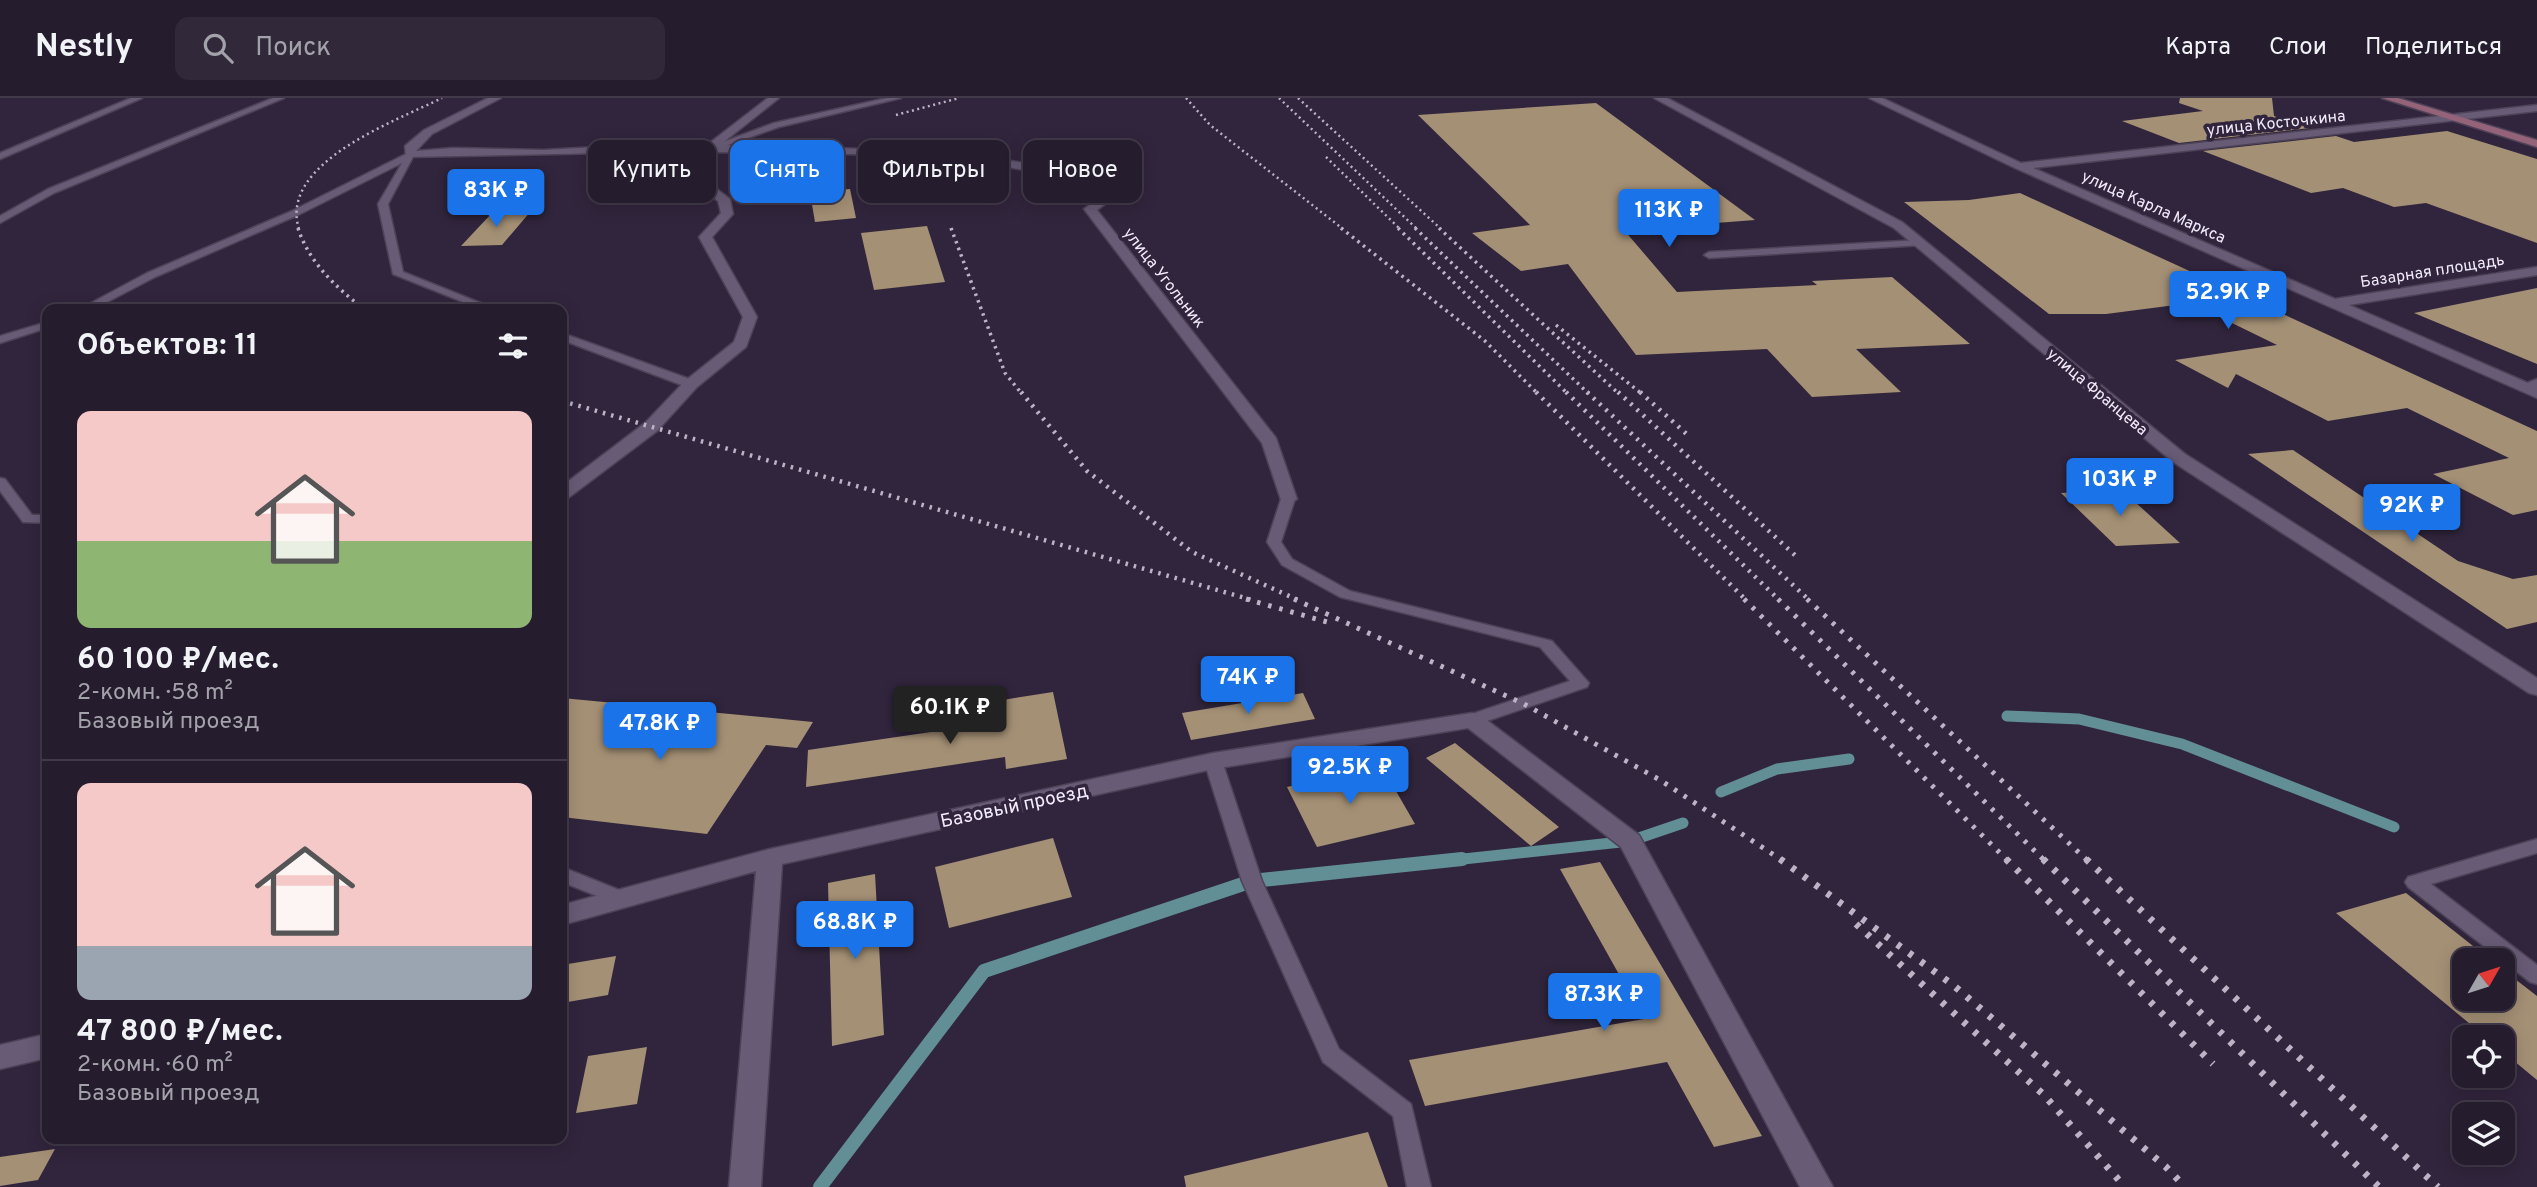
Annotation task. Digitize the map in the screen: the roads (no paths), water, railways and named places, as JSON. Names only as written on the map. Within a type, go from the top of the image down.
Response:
[{"type":"street","points":[[495,98],[428,132],[411,146],[410,155],[453,151],[544,153],[588,151]]},
{"type":"street","points":[[716,143],[774,98]]},
{"type":"street","points":[[1661,99],[1682,98]]},
{"type":"street","name":"улица Карла Маркса","points":[[1874,98],[2019,166],[2332,304],[2530,385],[2537,393]]},
{"type":"street","points":[[2387,98],[2537,144]]},
{"type":"street","name":"улица Францева","points":[[1661,99],[1898,225],[2179,458],[2537,688]]},
{"type":"street","name":"улица Косточкина","points":[[2019,166],[2537,108]]},
{"type":"street","name":"улица Угольник","points":[[716,149],[905,152],[976,158],[1112,183],[1118,190],[1090,209],[1270,442],[1288,499]]},
{"type":"street","points":[[567,490],[651,427],[691,384],[741,344],[750,317],[705,237],[727,214],[724,200],[716,194]]},
{"type":"street","name":"Базарная площадь","points":[[2332,304],[2537,271]]},
{"type":"street","points":[[1472,720],[1630,841],[1817,1187]]},
{"type":"street","name":"Базовый проезд","points":[[567,914],[770,858],[1213,761],[1472,720]]},
{"type":"street","points":[[745,1187],[770,858]]},
{"type":"street","points":[[0,1057],[42,1045]]},
{"type":"lane","points":[[0,156],[138,98]]},
{"type":"lane","points":[[0,220],[51,191],[280,98]]},
{"type":"lane","points":[[716,146],[777,125],[897,98]]},
{"type":"lane","points":[[95,304],[151,275],[295,214],[410,155]]},
{"type":"lane","points":[[410,155],[383,204],[397,274],[477,304]]},
{"type":"lane","points":[[1709,255],[1920,243]]},
{"type":"lane","points":[[0,340],[42,327]]},
{"type":"lane","points":[[567,338],[691,384]]},
{"type":"lane","points":[[0,482],[28,519],[42,519]]},
{"type":"lane","points":[[1288,499],[1275,541],[1287,562],[1345,594],[1546,644],[1581,683],[1472,720]]},
{"type":"lane","points":[[1213,761],[1252,881],[1331,1055],[1403,1111],[1419,1187]]},
{"type":"lane","points":[[2537,846],[2415,882],[2537,976]]},
{"type":"lane","points":[[567,876],[622,899]]},
{"type":"waterway","points":[[2007,716],[2079,719],[2182,744],[2394,827]]},
{"type":"waterway","points":[[1721,792],[1777,769],[1849,759]]},
{"type":"waterway","points":[[1445,861],[1630,841],[1683,823]]},
{"type":"waterway","points":[[820,1187],[984,971],[1252,881],[1462,859]]},
{"type":"railway","points":[[299,229],[297,205],[306,184],[323,165],[345,147],[371,132],[442,98]]},
{"type":"railway","points":[[896,115],[959,98]]},
{"type":"railway","points":[[1186,98],[1210,125],[1343,229]]},
{"type":"railway","points":[[1279,98],[1417,229]]},
{"type":"railway","points":[[1298,98],[1441,229]]},
{"type":"railway","points":[[1326,157],[1400,229]]},
{"type":"railway","points":[[298,228],[317,264],[334,284],[358,304]]},
{"type":"railway","points":[[951,228],[1005,373],[1022,394]]},
{"type":"railway","points":[[1341,228],[1485,341],[1536,392]]},
{"type":"railway","points":[[1398,228],[1568,394]]},
{"type":"railway","points":[[1415,228],[1589,394]]},
{"type":"railway","points":[[1439,228],[1619,394]]},
{"type":"railway","points":[[1556,325],[1642,394]]},
{"type":"railway","points":[[1021,392],[1087,471],[1192,552],[1298,600]]},
{"type":"railway","points":[[1536,392],[1746,600]]},
{"type":"railway","points":[[1566,392],[1779,600]]},
{"type":"railway","points":[[1587,392],[1809,600]]},
{"type":"railway","points":[[1618,392],[1797,557]]},
{"type":"railway","points":[[1640,392],[1690,437]]},
{"type":"railway","points":[[567,402],[1252,600]]},
{"type":"railway","points":[[1246,599],[1327,622]]},
{"type":"railway","points":[[1294,599],[1524,704],[1660,780],[1780,859]]},
{"type":"railway","points":[[1744,599],[2008,861]]},
{"type":"railway","points":[[1778,599],[2045,861]]},
{"type":"railway","points":[[1807,599],[2088,861]]},
{"type":"railway","points":[[1780,859],[1953,985],[2166,1167],[2185,1187]]},
{"type":"railway","points":[[2006,859],[2213,1064]]},
{"type":"railway","points":[[2043,859],[2379,1187]]},
{"type":"railway","points":[[2086,859],[2438,1187]]},
{"type":"railway","points":[[1856,924],[2044,1095],[2125,1187]]}]
